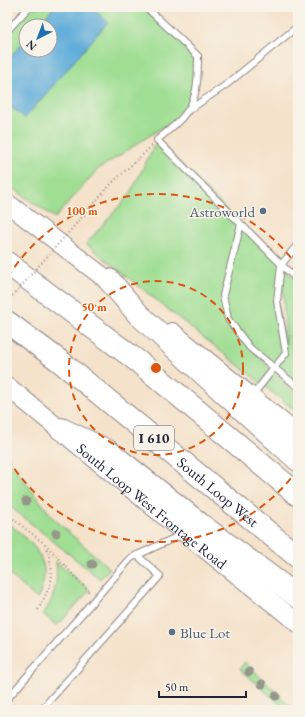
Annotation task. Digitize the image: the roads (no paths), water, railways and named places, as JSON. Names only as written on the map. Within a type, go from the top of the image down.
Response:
[{"type":"highway","points":[[7,263],[140,363],[298,495]]},
{"type":"highway","points":[[109,280],[138,314],[298,460]]},
{"type":"highway","name":"South Loop West","points":[[7,322],[61,362],[298,557]]},
{"type":"highway","points":[[61,429],[108,451],[206,528],[298,597]]},
{"type":"main road","points":[[7,203],[109,280],[298,435]]},
{"type":"main road","name":"South Loop West Frontage Road","points":[[7,386],[61,429],[185,533],[298,623]]},
{"type":"lane","points":[[7,31],[29,7]]},
{"type":"lane","points":[[146,7],[198,56],[198,82],[190,110]]},
{"type":"lane","points":[[298,26],[226,85],[190,110],[181,121],[157,140],[298,281]]},
{"type":"lane","points":[[241,224],[223,296],[228,319],[250,348],[298,387]]},
{"type":"lane","points":[[252,397],[286,353],[277,301],[281,265],[298,244]]},
{"type":"lane","points":[[7,699],[131,558],[185,533]]},
{"type":"lane","points":[[41,710],[160,576],[137,555]]},
{"type":"water","points":[[54,7],[91,7],[108,22],[25,118],[7,104],[7,61],[18,48],[18,58],[58,58],[58,18],[44,18]]},
{"type":"place","name":"Astroworld","points":[[263,211]]},
{"type":"place","name":"Blue Lot","points":[[172,632]]}]
